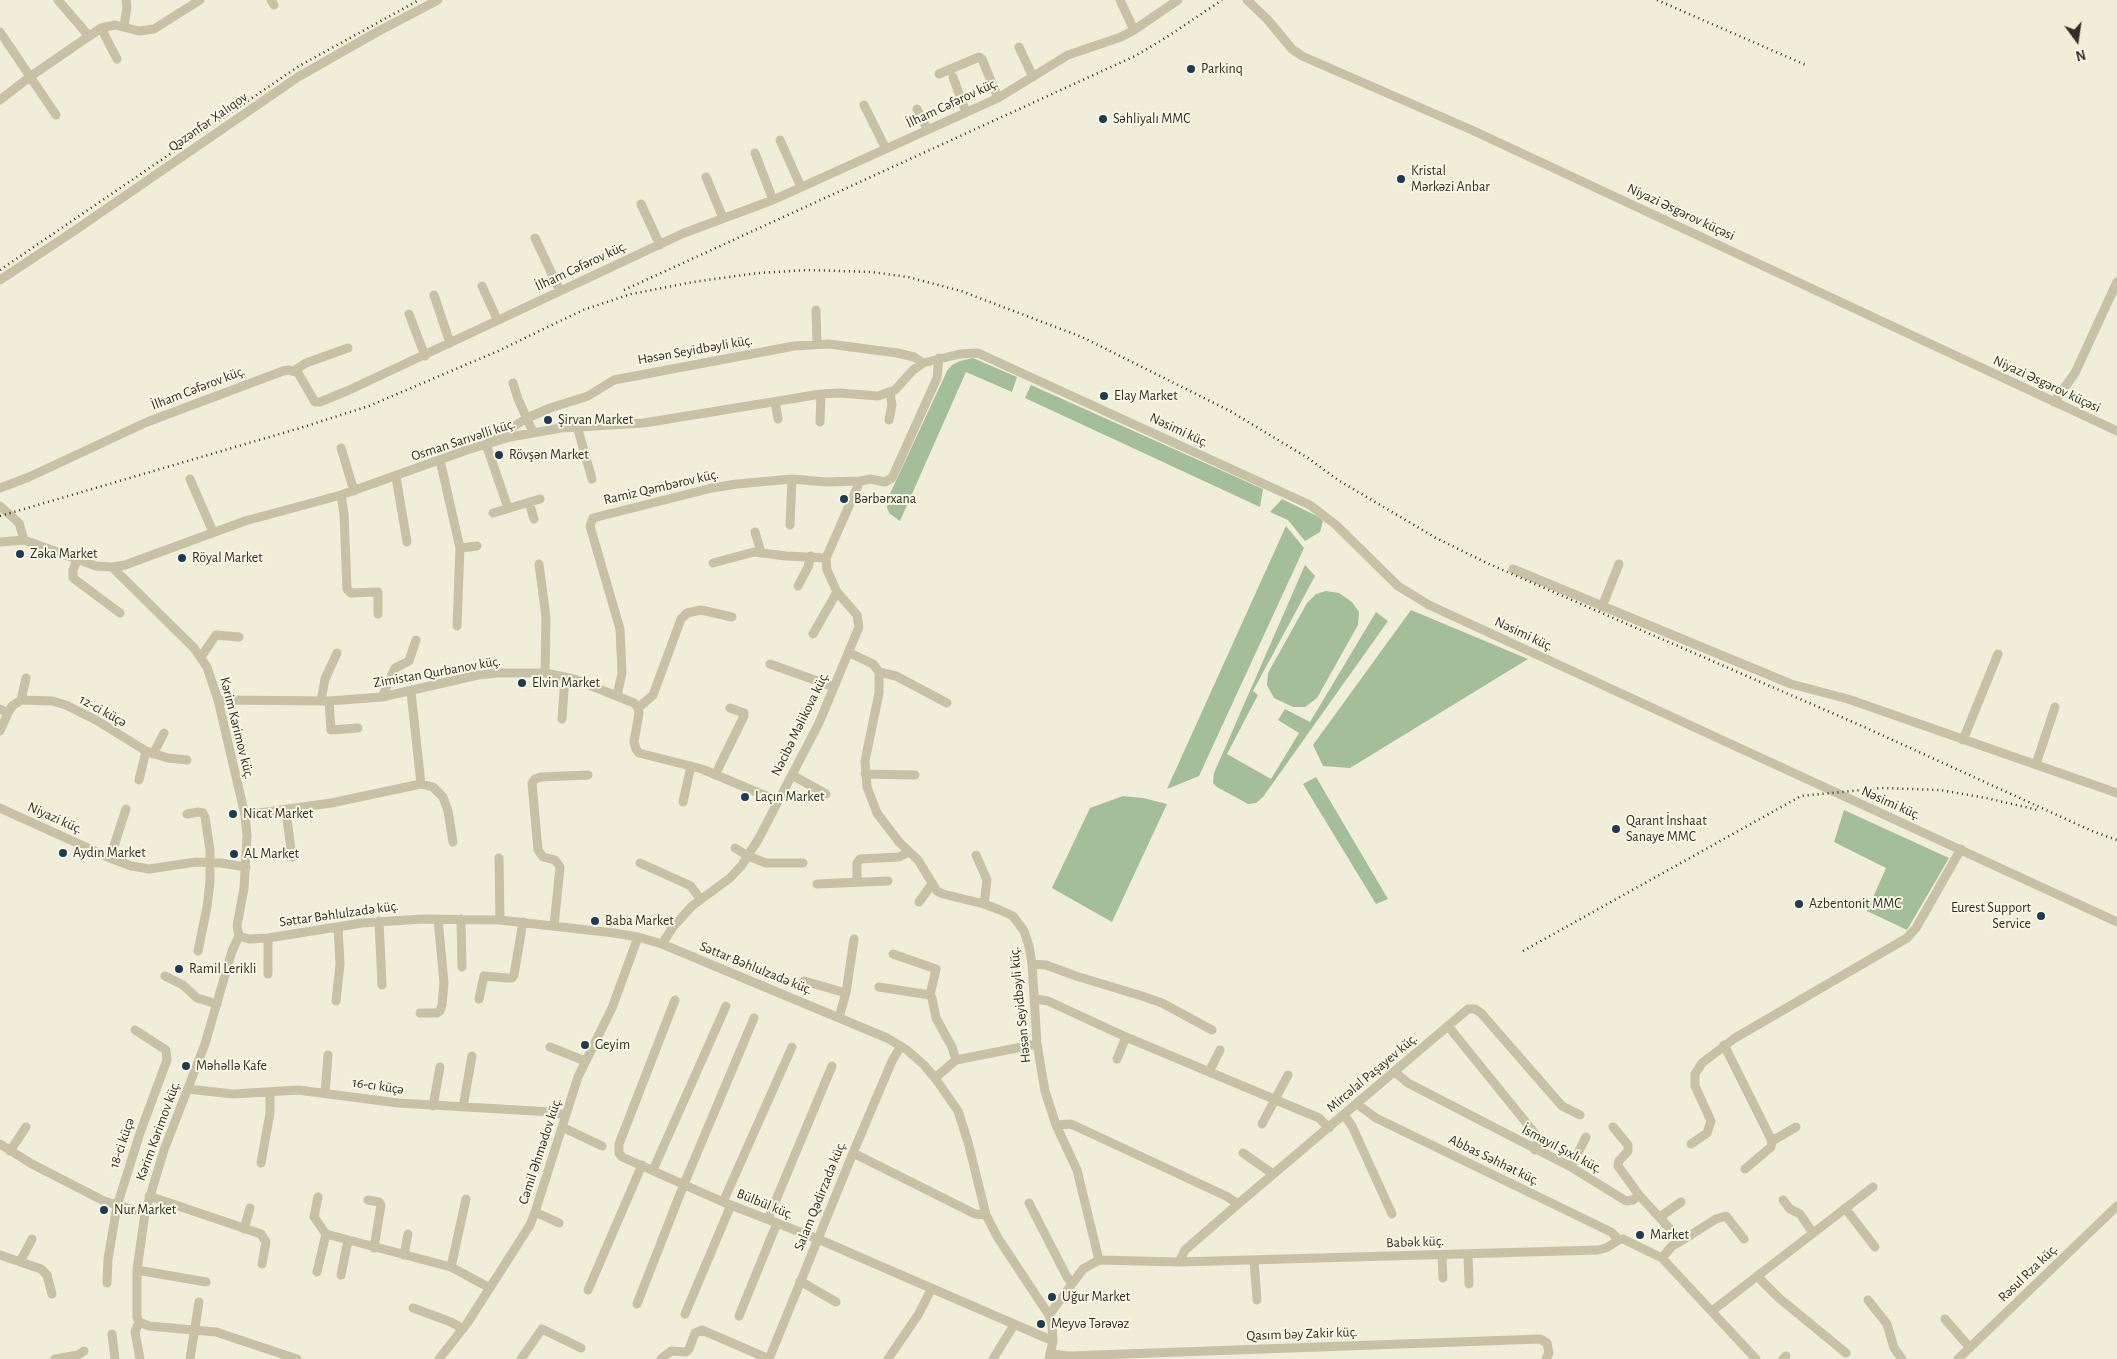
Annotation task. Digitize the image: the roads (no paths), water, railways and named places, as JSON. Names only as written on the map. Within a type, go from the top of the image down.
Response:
[{"type":"street","points":[[58,0],[88,35]]},
{"type":"street","points":[[124,26],[127,7],[126,0]]},
{"type":"street","points":[[0,100],[88,35],[101,28],[115,24],[139,31],[154,29],[200,0]]},
{"type":"street","name":"Qəzənfər Xalıqov","points":[[0,280],[298,77],[438,0]]},
{"type":"street","points":[[1120,0],[1134,30]]},
{"type":"street","name":"İlham Cəfərov küç.","points":[[0,488],[29,477],[147,422],[283,371],[295,370],[311,398],[315,402],[320,402],[425,356],[497,320],[660,245],[723,218],[773,200],[998,98],[1074,53],[1121,38],[1178,0]]},
{"type":"street","name":"Niyazi Əsgərov küçəsi","points":[[1247,0],[1267,19],[1292,50],[1302,56],[1474,130],[2117,431]]},
{"type":"street","points":[[101,28],[118,58]]},
{"type":"street","points":[[0,32],[56,115]]},
{"type":"street","points":[[1019,47],[1033,77]]},
{"type":"street","points":[[939,74],[979,57],[982,59],[998,98]]},
{"type":"street","points":[[953,77],[966,112]]},
{"type":"street","points":[[864,105],[886,149]]},
{"type":"street","points":[[917,109],[927,129]]},
{"type":"street","points":[[780,140],[801,187]]},
{"type":"street","points":[[754,153],[773,200]]},
{"type":"street","points":[[706,178],[723,218]]},
{"type":"street","points":[[641,204],[660,245]]},
{"type":"street","points":[[535,238],[560,291]]},
{"type":"street","points":[[2054,402],[2075,373],[2117,282]]},
{"type":"street","points":[[482,286],[497,320]]},
{"type":"street","points":[[434,294],[450,343]]},
{"type":"street","points":[[816,310],[817,344]]},
{"type":"street","points":[[409,314],[425,356]]},
{"type":"street","name":"Həsən Seyidbəyli küç.","points":[[486,444],[527,418],[588,396],[623,377],[695,366],[794,346],[817,344],[897,353],[914,357],[922,363]]},
{"type":"street","points":[[295,370],[306,363],[348,348]]},
{"type":"street","name":"Nəsimi küç.","points":[[939,358],[969,353],[985,356],[1302,501],[1330,520],[1398,586],[1421,601],[2117,922]]},
{"type":"street","points":[[889,420],[892,405],[890,393],[922,363],[939,358],[937,378],[892,478],[885,482],[870,479],[860,481],[826,558],[827,570],[837,592],[857,615],[859,622],[858,634],[850,653],[873,664],[879,672],[896,676],[947,703]]},
{"type":"street","points":[[513,383],[534,432]]},
{"type":"street","name":"Osman Sarıvəlli küç.","points":[[0,542],[24,540],[96,566],[112,567],[151,557],[213,532],[264,515],[341,495],[486,444],[534,432],[577,426],[644,423],[821,394],[840,392],[873,396],[890,393]]},
{"type":"street","points":[[820,422],[821,394]]},
{"type":"street","points":[[775,402],[778,419]]},
{"type":"street","points":[[577,426],[592,479]]},
{"type":"street","points":[[486,444],[508,508]]},
{"type":"street","points":[[342,448],[354,491]]},
{"type":"street","points":[[440,460],[460,548],[458,626]]},
{"type":"street","points":[[396,476],[407,542]]},
{"type":"street","points":[[190,479],[213,532]]},
{"type":"street","points":[[790,525],[792,479]]},
{"type":"street","name":"Ramiz Qəmbərov küç.","points":[[617,696],[622,674],[620,629],[590,526],[593,518],[712,488],[766,480],[860,481]]},
{"type":"street","points":[[341,495],[344,514],[347,589],[351,593],[378,592],[378,614]]},
{"type":"street","points":[[493,513],[540,499]]},
{"type":"street","points":[[529,502],[534,520]]},
{"type":"street","points":[[0,506],[18,523],[24,540]]},
{"type":"street","points":[[755,532],[761,552]]},
{"type":"street","points":[[460,548],[478,546]]},
{"type":"street","points":[[713,563],[738,555],[761,552],[786,556],[826,558]]},
{"type":"street","points":[[798,586],[808,567],[811,556]]},
{"type":"street","points":[[77,560],[73,570],[73,578],[120,613]]},
{"type":"street","points":[[539,564],[546,617],[545,673]]},
{"type":"street","points":[[1602,607],[1619,564]]},
{"type":"street","name":"Kərim Kərimov küç.","points":[[112,567],[201,657],[211,677],[218,700],[247,836],[246,867],[237,926],[239,936],[232,951],[217,1004],[188,1089],[164,1150],[145,1213],[137,1270],[136,1312],[139,1322],[135,1332],[140,1359]]},
{"type":"street","points":[[1513,568],[1602,607],[1791,684],[1834,695],[2117,793]]},
{"type":"street","points":[[813,634],[837,592]]},
{"type":"street","points":[[732,618],[701,610],[687,613],[681,618],[653,695],[638,708],[639,713],[634,742],[639,753],[691,766],[778,801]]},
{"type":"street","points":[[201,657],[216,635],[239,637]]},
{"type":"street","points":[[382,697],[395,668],[409,661],[416,640]]},
{"type":"street","points":[[337,653],[325,679],[325,700],[331,730],[358,728]]},
{"type":"street","name":"Nəcibə Məlikova küç.","points":[[662,944],[681,917],[700,899],[737,871],[748,856],[819,723],[850,653]]},
{"type":"street","points":[[1963,740],[1998,654]]},
{"type":"street","points":[[770,664],[834,687]]},
{"type":"street","name":"Həsən Seyidbəyli küç.","points":[[879,672],[879,693],[868,747],[865,774],[867,786],[877,813],[924,869],[932,884],[943,894],[984,904],[1013,916],[1019,923],[1029,946],[1032,964],[1037,1044],[1045,1091],[1056,1125],[1077,1170],[1099,1260]]},
{"type":"street","name":"Zimistan Qurbanov küç.","points":[[218,700],[325,700],[382,697],[411,692],[478,675],[545,673],[565,677],[617,696],[634,703],[638,708]]},
{"type":"street","points":[[562,719],[565,677]]},
{"type":"street","points":[[0,731],[4,711],[21,700],[26,678]]},
{"type":"street","points":[[411,692],[421,784]]},
{"type":"street","name":"12-ci küçə","points":[[21,700],[52,701],[66,706],[96,720],[150,753],[187,760]]},
{"type":"street","points":[[2036,764],[2055,707]]},
{"type":"street","points":[[715,775],[744,716],[744,713],[730,708]]},
{"type":"street","points":[[139,780],[150,753],[164,734]]},
{"type":"street","points":[[683,802],[691,766]]},
{"type":"street","points":[[554,926],[560,867],[555,860],[543,857],[538,850],[532,783],[535,779],[541,777],[588,774]]},
{"type":"street","points":[[865,774],[916,776]]},
{"type":"street","points":[[792,775],[826,794]]},
{"type":"street","points":[[244,815],[286,811],[421,784],[433,787],[442,797],[448,811],[453,842]]},
{"type":"street","name":"Niyazi küç.","points":[[0,808],[110,858],[132,866],[149,869],[190,862],[211,862],[246,867]]},
{"type":"street","points":[[110,858],[126,809]]},
{"type":"street","points":[[286,811],[292,857]]},
{"type":"street","points":[[187,814],[198,812],[205,817],[211,862],[207,907],[198,950]]},
{"type":"street","points":[[735,848],[748,856],[766,863],[803,863]]},
{"type":"street","points":[[1691,1144],[1706,1133],[1711,1121],[1695,1086],[1697,1069],[1724,1045],[1907,938],[1916,928],[1961,849]]},
{"type":"street","points":[[857,882],[857,863],[860,859],[899,857],[909,852]]},
{"type":"street","points":[[976,855],[987,880],[984,904]]},
{"type":"street","points":[[499,858],[500,920]]},
{"type":"street","points":[[640,863],[691,886],[700,899]]},
{"type":"street","points":[[817,884],[888,881]]},
{"type":"street","points":[[919,902],[932,884]]},
{"type":"street","points":[[420,1013],[437,1013],[440,1011],[442,1004],[444,983],[438,919]]},
{"type":"street","points":[[461,919],[462,967]]},
{"type":"street","name":"Səttar Bəhlulzadə küç.","points":[[239,936],[249,939],[268,938],[379,920],[461,919],[523,922],[638,937],[662,944],[839,1017],[901,1046],[924,1065],[935,1078],[950,1097],[963,1124],[986,1215],[998,1238],[1050,1315],[1053,1341],[1050,1357]]},
{"type":"street","points":[[379,920],[382,985]]},
{"type":"street","points":[[479,999],[484,976],[512,978],[514,975],[523,922]]},
{"type":"street","points":[[336,1001],[340,964],[338,926]]},
{"type":"street","name":"Cəmil Əhmədov küç.","points":[[439,1359],[463,1329],[521,1240],[536,1212],[562,1127],[585,1061],[612,1008],[638,937]]},
{"type":"street","points":[[268,938],[268,974]]},
{"type":"street","points":[[839,1017],[846,993],[854,939]]},
{"type":"street","points":[[893,954],[936,970],[930,995],[936,1018],[952,1047],[956,1060]]},
{"type":"street","points":[[1032,964],[1046,965],[1162,1003],[1212,1030]]},
{"type":"street","points":[[165,976],[183,985],[197,998],[217,1004]]},
{"type":"street","points":[[804,981],[846,993]]},
{"type":"street","points":[[879,987],[930,995]]},
{"type":"street","points":[[1035,999],[1048,1001],[1126,1037],[1319,1118],[1329,1128]]},
{"type":"street","name":"Bülbül küç.","points":[[676,1000],[619,1144],[619,1153],[622,1157],[727,1204],[818,1239],[931,1290],[1053,1341]]},
{"type":"street","points":[[653,1170],[726,1006]]},
{"type":"street","name":"Mircəlal Paşayev küç.","points":[[1179,1262],[1185,1250],[1468,1009],[1475,1009],[1481,1013],[1556,1101],[1568,1110],[1580,1115]]},
{"type":"street","points":[[637,1304],[684,1184],[754,1018]]},
{"type":"street","points":[[1448,1026],[1537,1136],[1538,1141],[1535,1150]]},
{"type":"street","name":"18-ci küçə","points":[[106,1283],[117,1206],[140,1133],[168,1060],[166,1050],[136,1030]]},
{"type":"street","points":[[1117,1059],[1126,1037]]},
{"type":"street","points":[[935,1078],[956,1060],[1037,1044]]},
{"type":"street","points":[[1724,1045],[1772,1141],[1771,1147],[1745,1169]]},
{"type":"street","name":"Salam Qədirzadə küç.","points":[[769,1359],[892,1061],[901,1046]]},
{"type":"street","points":[[550,1047],[585,1061]]},
{"type":"street","points":[[685,1314],[727,1204],[792,1047]]},
{"type":"street","points":[[1209,1072],[1220,1050]]},
{"type":"street","points":[[325,1093],[328,1055]]},
{"type":"street","points":[[464,1107],[472,1056]]},
{"type":"street","points":[[739,1316],[772,1221],[832,1066]]},
{"type":"street","points":[[433,1106],[440,1067]]},
{"type":"street","name":"İsmayıl Şıxlı küç.","points":[[1395,1072],[1408,1083],[1570,1167],[1626,1201],[1634,1200],[1640,1195]]},
{"type":"street","points":[[1262,1124],[1288,1074]]},
{"type":"street","name":"16-cı küçə","points":[[188,1089],[233,1094],[291,1090],[433,1106],[552,1112],[566,1115]]},
{"type":"street","points":[[261,1163],[270,1113],[270,1092]]},
{"type":"street","name":"Abbas Səhhət küç.","points":[[1357,1104],[1376,1118],[1610,1232],[1619,1240]]},
{"type":"street","points":[[1344,1115],[1352,1126],[1392,1214]]},
{"type":"street","points":[[1056,1125],[1071,1124],[1226,1196],[1238,1204]]},
{"type":"street","points":[[10,1151],[26,1127]]},
{"type":"street","points":[[562,1127],[602,1146]]},
{"type":"street","points":[[1613,1127],[1628,1145],[1628,1149],[1619,1161],[1618,1166],[1640,1195],[1681,1241]]},
{"type":"street","points":[[1772,1141],[1796,1127]]},
{"type":"street","points":[[1570,1167],[1586,1138]]},
{"type":"street","points":[[0,1144],[104,1201],[145,1213]]},
{"type":"street","points":[[1244,1153],[1273,1174]]},
{"type":"street","points":[[853,1154],[975,1214],[986,1215]]},
{"type":"street","points":[[588,1290],[642,1165]]},
{"type":"street","points":[[1712,1311],[1873,1187]]},
{"type":"street","points":[[149,1196],[261,1234],[266,1242],[262,1264]]},
{"type":"street","points":[[318,1197],[314,1217],[326,1234],[374,1248],[451,1266],[490,1288]]},
{"type":"street","points":[[368,1200],[380,1202],[381,1205],[374,1248]]},
{"type":"street","points":[[451,1266],[466,1200]]},
{"type":"street","points":[[1783,1200],[1790,1209],[1800,1214],[1813,1233]]},
{"type":"street","points":[[1660,1217],[1681,1202]]},
{"type":"street","points":[[1029,1203],[1067,1277],[1072,1283]]},
{"type":"street","name":"Rəsul Rza küç.","points":[[1958,1359],[2117,1206]]},
{"type":"street","points":[[244,1229],[250,1208]]},
{"type":"street","points":[[1846,1208],[1875,1247]]},
{"type":"street","points":[[536,1212],[559,1223]]},
{"type":"street","points":[[1662,1258],[1672,1246],[1716,1219],[1726,1216],[1744,1239]]},
{"type":"street","points":[[317,1272],[326,1234]]},
{"type":"street","points":[[404,1255],[408,1234]]},
{"type":"street","points":[[20,1262],[32,1239]]},
{"type":"street","points":[[341,1276],[348,1240]]},
{"type":"street","points":[[1619,1240],[1627,1240],[1662,1258],[1756,1359]]},
{"type":"street","name":"Babək küç.","points":[[1099,1260],[1179,1262],[1598,1250],[1619,1240]]},
{"type":"street","points":[[1468,1254],[1469,1284]]},
{"type":"street","points":[[0,1255],[44,1272],[52,1294]]},
{"type":"street","points":[[1442,1255],[1443,1278]]},
{"type":"street","points":[[1050,1315],[1083,1269],[1099,1260]]},
{"type":"street","points":[[1254,1260],[1257,1300]]},
{"type":"street","points":[[137,1270],[206,1282]]},
{"type":"street","points":[[1757,1276],[1779,1298],[1846,1353]]},
{"type":"street","points":[[800,1281],[836,1302]]},
{"type":"street","points":[[888,1359],[918,1315],[931,1290]]},
{"type":"street","points":[[1868,1300],[1887,1324],[1894,1348],[1902,1359]]},
{"type":"street","points":[[190,1359],[199,1302]]},
{"type":"street","points":[[413,1308],[451,1322],[463,1329]]},
{"type":"street","points":[[1945,1319],[1970,1348]]},
{"type":"street","points":[[139,1322],[149,1326],[222,1334],[297,1359]]},
{"type":"street","points":[[993,1359],[1014,1325]]},
{"type":"street","points":[[521,1359],[542,1329],[581,1348]]},
{"type":"street","points":[[661,1359],[671,1351],[686,1352],[695,1333],[702,1330],[769,1359]]},
{"type":"street","points":[[112,1334],[115,1359]]},
{"type":"street","name":"Qasım bəy Zakir küç.","points":[[1050,1357],[1540,1338],[1547,1343],[1549,1348],[1546,1359]]},
{"type":"street","points":[[55,1359],[78,1355],[84,1351]]},
{"type":"railway","points":[[0,270],[299,66],[419,0]]},
{"type":"railway","points":[[624,290],[1135,56],[1222,0]]},
{"type":"railway","points":[[1657,0],[1808,66]]},
{"type":"railway","points":[[0,516],[369,406],[498,351],[583,310],[631,294],[693,282],[758,273],[808,270],[871,272],[908,277],[961,291],[1082,337],[1230,411],[1308,458],[1338,480],[1436,538],[1489,564],[1862,726],[2092,831],[2117,840]]},
{"type":"railway","points":[[1523,951],[1801,796],[1882,788],[1940,790],[2038,810]]},
{"type":"place","name":"Parkinq","points":[[1191,69]]},
{"type":"place","name":"Səhliyalı MMC","points":[[1103,119]]},
{"type":"place","name":"Kristal Mərkəzi Anbar","points":[[1401,179]]},
{"type":"place","name":"Elay Market","points":[[1104,396]]},
{"type":"place","name":"Şirvan Market","points":[[548,420]]},
{"type":"place","name":"Rövşən Market","points":[[499,455]]},
{"type":"place","name":"Bərbərxana","points":[[844,499]]},
{"type":"place","name":"Zəka Market","points":[[20,554]]},
{"type":"place","name":"Röyal Market","points":[[182,558]]},
{"type":"place","name":"Elvin Market","points":[[522,683]]},
{"type":"place","name":"Laçın Market","points":[[745,797]]},
{"type":"place","name":"Nicat Market","points":[[233,814]]},
{"type":"place","name":"Qarant İnshaat Sanaye MMC","points":[[1616,829]]},
{"type":"place","name":"Aydın Market","points":[[63,853]]},
{"type":"place","name":"AL Market","points":[[234,854]]},
{"type":"place","name":"Azbentonit MMC","points":[[1799,904]]},
{"type":"place","name":"Eurest Support Service","points":[[2041,916]]},
{"type":"place","name":"Baba Market","points":[[595,921]]},
{"type":"place","name":"Ramil Lerikli","points":[[179,969]]},
{"type":"place","name":"Geyim","points":[[585,1045]]},
{"type":"place","name":"Məhəllə Kafe","points":[[186,1066]]},
{"type":"place","name":"Nur Market","points":[[104,1210]]},
{"type":"place","name":"Market","points":[[1640,1235]]},
{"type":"place","name":"Uğur Market","points":[[1052,1297]]},
{"type":"place","name":"Meyvə Tərəvəz","points":[[1041,1324]]}]
